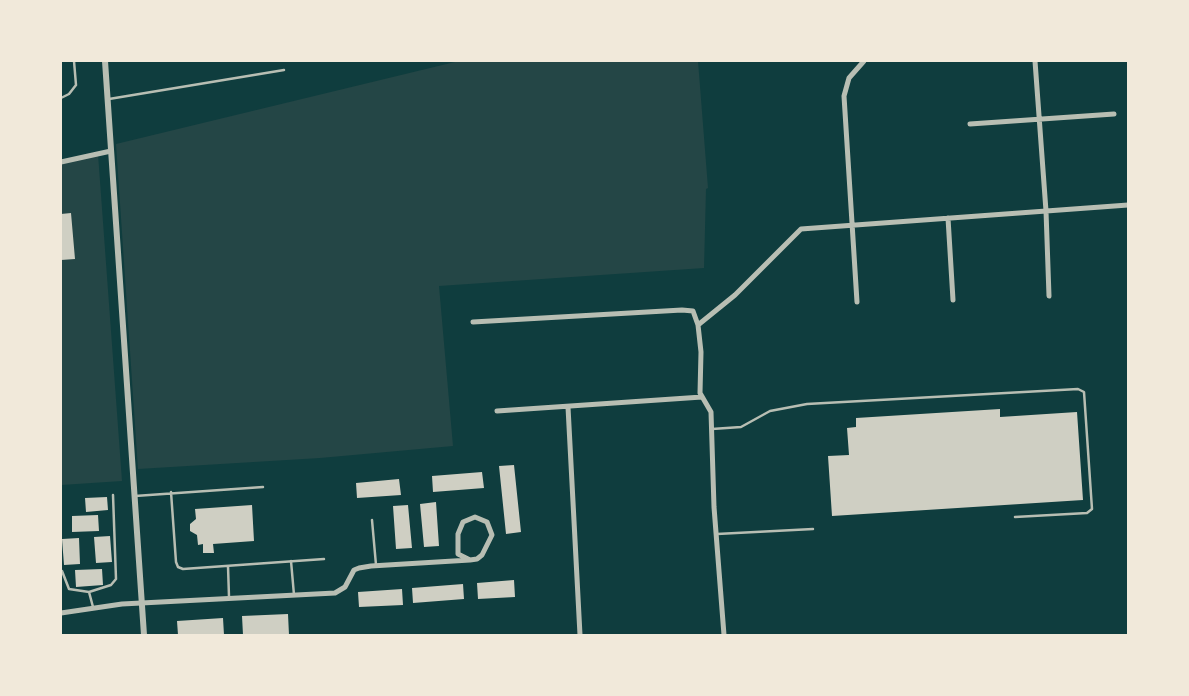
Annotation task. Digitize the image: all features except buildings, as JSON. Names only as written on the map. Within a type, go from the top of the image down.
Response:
[{"type":"street","points":[[105,61],[144,635]]},
{"type":"street","points":[[1035,61],[1046,210],[1049,296]]},
{"type":"street","points":[[857,302],[844,96],[849,78],[863,62]]},
{"type":"street","points":[[970,124],[1114,114]]},
{"type":"street","points":[[61,162],[111,152]]},
{"type":"street","points":[[698,325],[735,294],[801,229],[1128,205]]},
{"type":"street","points":[[948,218],[953,300]]},
{"type":"street","points":[[473,322],[682,310],[693,311],[698,325],[702,367],[699,388],[702,398],[711,412],[716,534],[724,635]]},
{"type":"street","points":[[497,411],[702,398]]},
{"type":"street","points":[[568,407],[580,635]]},
{"type":"street","points":[[61,613],[93,607],[142,603],[334,593],[345,586],[354,570],[376,565],[470,560],[482,555],[492,535],[488,522],[476,517],[463,522],[458,534],[458,554],[470,560]]},
{"type":"lane","points":[[61,98],[69,94],[76,85],[74,61]]},
{"type":"lane","points":[[108,100],[284,70]]},
{"type":"lane","points":[[712,429],[741,427],[770,411],[807,404],[1078,389],[1084,392],[1092,509],[1087,513],[1015,517]]},
{"type":"lane","points":[[134,496],[263,487]]},
{"type":"lane","points":[[171,492],[178,567],[183,570],[324,559]]},
{"type":"lane","points":[[62,571],[69,589],[89,592],[112,584],[116,579],[113,495]]},
{"type":"lane","points":[[372,520],[376,565]]},
{"type":"lane","points":[[716,534],[813,529]]},
{"type":"lane","points":[[292,561],[294,595]]},
{"type":"lane","points":[[228,566],[229,598]]},
{"type":"lane","points":[[89,592],[93,607]]},
{"type":"shaded area","points":[[459,61],[698,61],[708,188],[706,189],[704,268],[439,286],[453,446],[320,458],[138,469],[116,144]]},
{"type":"shaded area","points":[[98,154],[122,481],[61,485],[61,163]]}]
